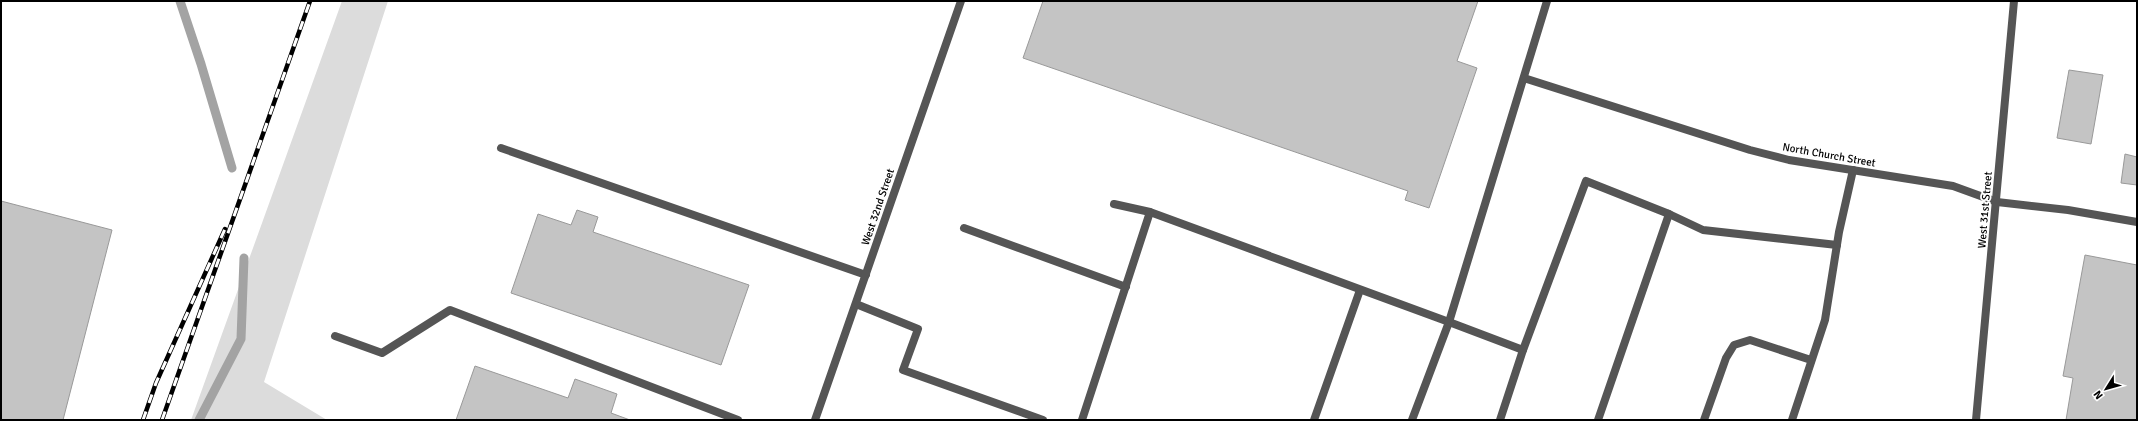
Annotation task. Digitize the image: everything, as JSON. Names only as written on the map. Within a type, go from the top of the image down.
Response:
[{"type":"street","name":"West 32nd Street","points":[[815,420],[961,1]]},
{"type":"street","points":[[1412,420],[1449,322],[1547,1]]},
{"type":"street","name":"West 31st Street","points":[[1976,420],[1997,202],[2014,1]]},
{"type":"street","name":"North Church Street","points":[[1524,78],[1750,150],[1789,160],[1953,186],[1997,202],[2068,210],[2137,222]]},
{"type":"street","points":[[501,148],[866,275]]},
{"type":"street","points":[[1792,420],[1825,320],[1837,245],[1852,170]]},
{"type":"street","points":[[1500,420],[1523,350],[1586,182],[1669,214],[1702,230],[1837,245]]},
{"type":"street","points":[[1114,204],[1150,212],[1523,350]]},
{"type":"street","points":[[1082,420],[1150,212]]},
{"type":"street","points":[[1598,420],[1669,214]]},
{"type":"street","points":[[964,228],[1126,287]]},
{"type":"street","points":[[1314,420],[1360,290]]},
{"type":"street","points":[[856,304],[918,329],[903,370],[1043,420]]},
{"type":"street","points":[[335,336],[382,353],[450,310],[736,420]]},
{"type":"street","points":[[1704,420],[1726,358],[1734,344],[1750,340],[1811,360]]},
{"type":"shaded area","points":[[342,1],[388,1],[264,382],[327,420],[191,420]]},
{"type":"building","points":[[1043,1],[1478,1],[1457,61],[1477,68],[1429,208],[1405,200],[1408,191],[1023,58]]},
{"type":"building","points":[[2069,70],[2103,75],[2091,144],[2057,138]]},
{"type":"building","points":[[2125,154],[2137,157],[2137,185],[2121,183]]},
{"type":"building","points":[[1,201],[112,230],[63,420],[1,420]]},
{"type":"building","points":[[577,210],[598,217],[593,232],[749,285],[721,365],[511,293],[538,214],[571,225]]},
{"type":"building","points":[[2085,255],[2137,265],[2137,420],[2066,420],[2073,378],[2063,376]]},
{"type":"building","points":[[475,366],[568,398],[575,379],[617,394],[611,413],[630,420],[456,420]]},
{"type":"waterway","points":[[180,1],[201,64],[232,168]]},
{"type":"waterway","points":[[199,420],[241,339],[244,258]]},
{"type":"railway","points":[[162,420],[310,1]]},
{"type":"railway","points":[[143,420],[156,383],[225,229]]}]
